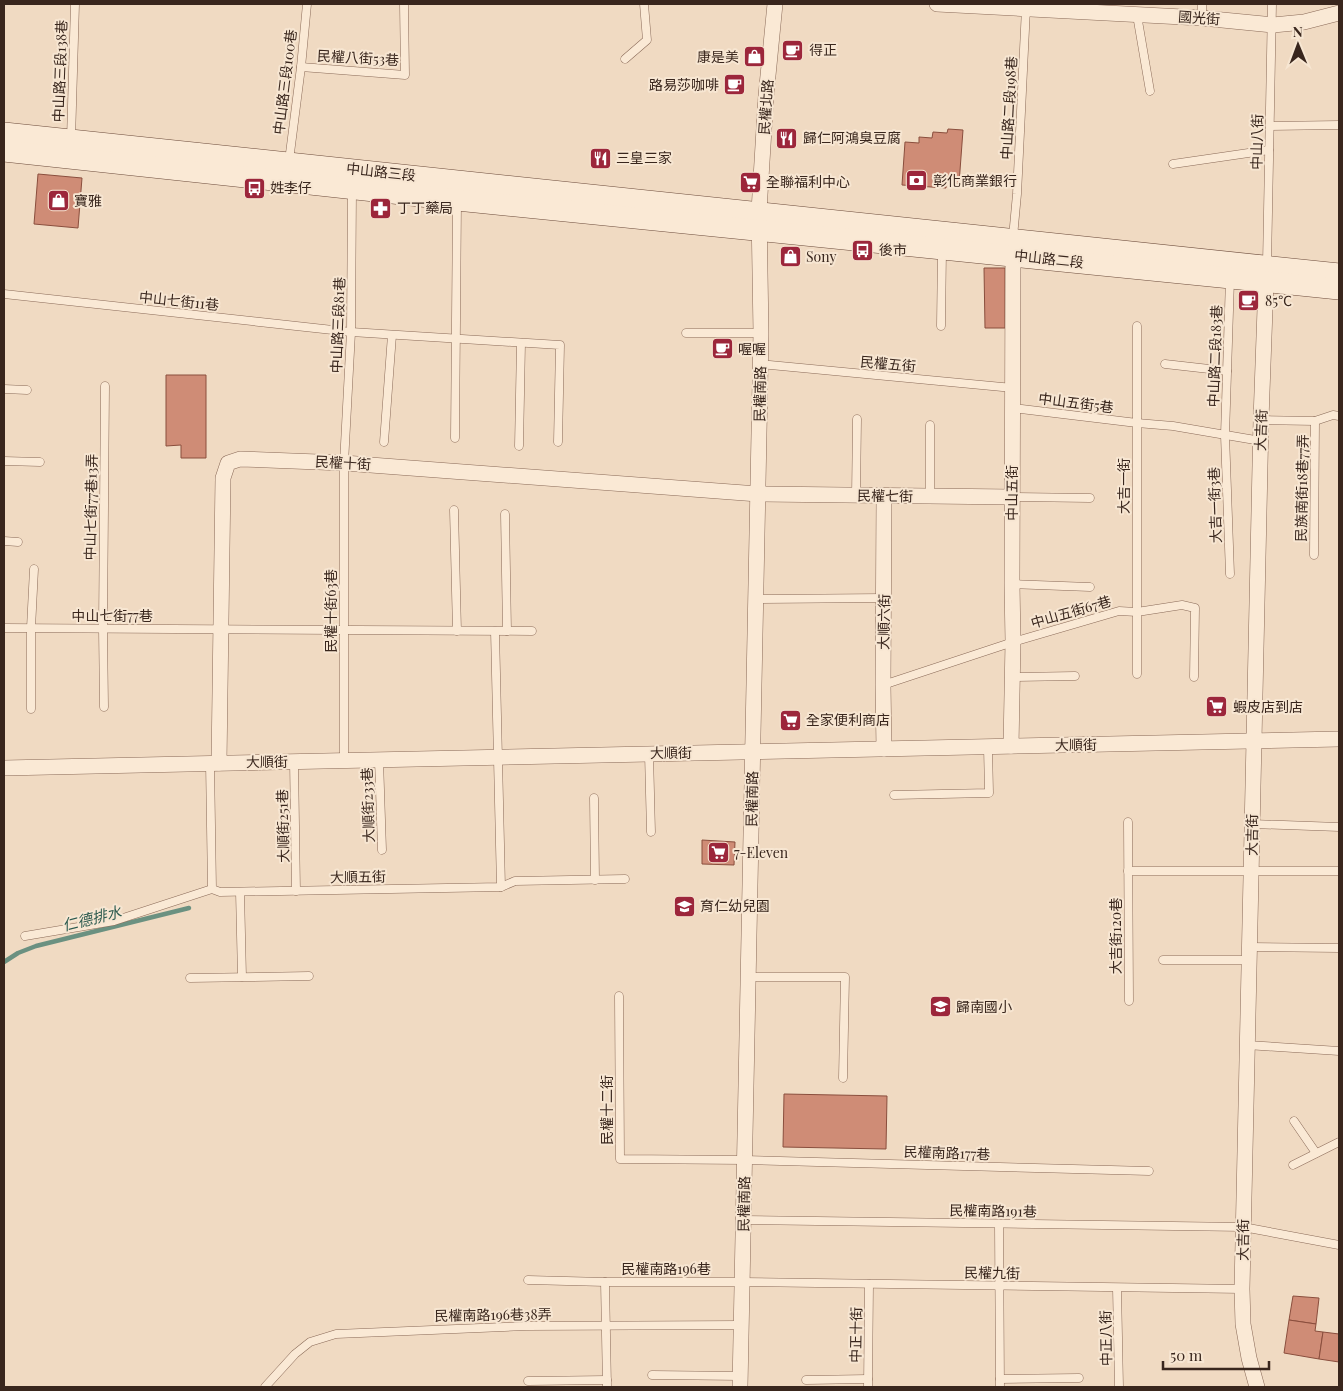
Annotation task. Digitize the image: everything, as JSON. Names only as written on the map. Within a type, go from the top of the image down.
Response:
[{"type":"main road","name":"中山路三段","points":[[4,133],[288,163],[759,220]]},
{"type":"main road","name":"中山路三段","points":[[4,151],[457,200],[759,220]]},
{"type":"main road","name":"中山路二段","points":[[759,220],[1267,274],[1339,289]]},
{"type":"main road","name":"中山路二段","points":[[759,220],[942,248],[1013,247],[1230,278],[1267,274],[1339,274]]},
{"type":"street","name":"民權北路","points":[[759,220],[766,96],[775,4]]},
{"type":"street","name":"國光街","points":[[937,4],[1138,15],[1202,11],[1273,24],[1304,22],[1339,13]]},
{"type":"street","name":"民權南路","points":[[740,1381],[761,333],[759,220]]},
{"type":"street","name":"中山五街","points":[[1011,746],[1013,642],[1013,247]]},
{"type":"street","name":"大吉街","points":[[1257,1387],[1249,1358],[1243,1324],[1242,1289],[1261,420],[1267,274]]},
{"type":"street","name":"民權十街","points":[[215,763],[223,478],[228,463],[240,458],[344,462],[758,494]]},
{"type":"street","name":"民權七街","points":[[758,494],[1012,497]]},
{"type":"street","name":"大順六街","points":[[884,496],[884,749]]},
{"type":"street","name":"大順街","points":[[4,768],[1339,739]]},
{"type":"lane","name":"中山路三段138巷","points":[[71,140],[75,4]]},
{"type":"lane","name":"中山路三段100巷","points":[[288,163],[301,68],[305,4]]},
{"type":"lane","name":"民權八街53巷","points":[[301,68],[405,75],[404,4]]},
{"type":"lane","points":[[625,59],[647,40],[644,4]]},
{"type":"lane","name":"中山八街","points":[[1267,274],[1272,4]]},
{"type":"lane","name":"中山路二段198巷","points":[[1013,247],[1026,8]]},
{"type":"lane","points":[[1138,15],[1150,91]]},
{"type":"lane","points":[[1270,126],[1339,126]]},
{"type":"lane","points":[[1173,164],[1269,150]]},
{"type":"lane","name":"中山路三段81巷","points":[[344,462],[351,332],[352,188]]},
{"type":"lane","points":[[455,438],[457,200]]},
{"type":"lane","points":[[941,326],[942,248]]},
{"type":"lane","name":"中山路二段183巷","points":[[1225,435],[1230,278]]},
{"type":"lane","name":"中山七街11巷","points":[[4,294],[351,332],[560,345],[558,442]]},
{"type":"lane","name":"大吉一街","points":[[1137,326],[1137,674]]},
{"type":"lane","points":[[686,333],[761,333]]},
{"type":"lane","points":[[384,442],[392,335]]},
{"type":"lane","points":[[519,446],[521,342]]},
{"type":"lane","name":"民權五街","points":[[760,364],[1013,388]]},
{"type":"lane","points":[[1166,364],[1228,371]]},
{"type":"lane","name":"中山七街77巷13弄","points":[[104,706],[105,386]]},
{"type":"lane","points":[[4,389],[27,390]]},
{"type":"lane","name":"中山五街5巷","points":[[1013,408],[1137,423]]},
{"type":"lane","points":[[1261,420],[1315,421],[1333,415],[1339,416]]},
{"type":"lane","points":[[856,419],[856,496]]},
{"type":"lane","name":"民族南街18巷77弄","points":[[1314,555],[1315,421]]},
{"type":"lane","points":[[1137,423],[1173,426],[1261,441]]},
{"type":"lane","points":[[930,425],[930,496]]},
{"type":"lane","name":"大吉一街3巷","points":[[1225,435],[1230,574]]},
{"type":"lane","points":[[4,461],[40,462]]},
{"type":"lane","name":"民權十街63巷","points":[[344,462],[344,760]]},
{"type":"lane","points":[[1012,497],[1090,498]]},
{"type":"lane","points":[[454,510],[457,631]]},
{"type":"lane","points":[[505,514],[506,631]]},
{"type":"lane","points":[[4,541],[18,542]]},
{"type":"lane","points":[[31,709],[31,628],[34,569]]},
{"type":"lane","points":[[1012,584],[1090,587]]},
{"type":"lane","points":[[756,599],[884,598]]},
{"type":"lane","name":"中山五街67巷","points":[[883,685],[1013,642],[1119,611],[1137,612],[1182,605],[1195,608],[1194,677]]},
{"type":"lane","name":"中山七街77巷","points":[[4,628],[532,631]]},
{"type":"lane","points":[[495,631],[501,887]]},
{"type":"lane","points":[[1011,677],[1075,676]]},
{"type":"lane","points":[[894,795],[989,793],[988,747]]},
{"type":"lane","points":[[649,754],[651,832]]},
{"type":"lane","name":"大順街233巷","points":[[379,760],[382,850]]},
{"type":"lane","name":"大順街251巷","points":[[294,761],[296,891]]},
{"type":"lane","points":[[25,936],[114,922],[212,889],[215,763]]},
{"type":"lane","points":[[594,798],[596,880]]},
{"type":"lane","name":"大吉街120巷","points":[[1128,822],[1129,1001]]},
{"type":"lane","points":[[1252,824],[1339,827]]},
{"type":"lane","points":[[1128,871],[1339,871]]},
{"type":"lane","name":"大順五街","points":[[212,889],[220,892],[240,892],[501,887],[515,881],[625,879]]},
{"type":"lane","points":[[240,892],[242,977]]},
{"type":"lane","points":[[1163,960],[1339,948]]},
{"type":"lane","points":[[190,978],[308,976]]},
{"type":"lane","points":[[748,977],[845,977],[843,1078]]},
{"type":"lane","name":"民權十二街","points":[[619,996],[620,1159],[745,1160]]},
{"type":"lane","points":[[1247,1045],[1339,1051]]},
{"type":"lane","points":[[1294,1121],[1316,1153]]},
{"type":"lane","points":[[1293,1165],[1339,1142]]},
{"type":"lane","name":"民權南路177巷","points":[[745,1160],[1148,1171]]},
{"type":"lane","name":"民權南路191巷","points":[[744,1220],[1243,1227],[1339,1245]]},
{"type":"lane","points":[[999,1224],[1000,1383],[1079,1378]]},
{"type":"lane","points":[[528,1280],[605,1282]]},
{"type":"lane","name":"民權南路196巷","points":[[607,1384],[605,1282],[742,1282]]},
{"type":"lane","name":"民權九街","points":[[742,1282],[1242,1289]]},
{"type":"lane","name":"中正十街","points":[[868,1383],[870,1284]]},
{"type":"lane","name":"中正八街","points":[[1117,1288],[1119,1387]]},
{"type":"lane","name":"民權南路196巷38弄","points":[[265,1387],[295,1354],[310,1342],[336,1334],[517,1326],[742,1325]]},
{"type":"lane","points":[[652,1375],[740,1381]]},
{"type":"lane","points":[[806,1380],[868,1383]]},
{"type":"lane","points":[[528,1381],[607,1384]]},
{"type":"building","points":[[948,129],[963,130],[959,184],[946,183],[946,188],[902,185],[905,142],[919,143],[919,137],[932,138],[933,132],[947,133]]},
{"type":"building","name":"寶雅","points":[[38,174],[82,178],[78,228],[34,224]]},
{"type":"building","points":[[984,268],[1005,268],[1005,328],[985,328]]},
{"type":"building","points":[[166,375],[206,375],[206,458],[181,458],[181,445],[166,446]]},
{"type":"building","name":"7-Eleven","points":[[702,840],[735,842],[734,865],[702,864]]},
{"type":"building","points":[[784,1094],[887,1096],[886,1149],[783,1147]]},
{"type":"building","points":[[1293,1296],[1319,1298],[1316,1324],[1289,1320]]},
{"type":"building","points":[[1289,1320],[1316,1324],[1315,1331],[1323,1332],[1319,1359],[1284,1353]]},
{"type":"building","points":[[1323,1332],[1339,1334],[1339,1362],[1319,1359]]},
{"type":"waterway","name":"仁德排水","points":[[4,962],[18,953],[36,946],[189,908]]},
{"type":"place","name":"得正","points":[[793,50]]},
{"type":"place","name":"康是美","points":[[755,57]]},
{"type":"place","name":"路易莎咖啡","points":[[735,85]]},
{"type":"place","name":"歸仁阿鴻臭豆腐","points":[[787,138]]},
{"type":"place","name":"三皇三家","points":[[600,158]]},
{"type":"place","name":"彰化商業銀行","points":[[917,181]]},
{"type":"place","name":"全聯福利中心","points":[[750,182]]},
{"type":"place","name":"姓李仔","points":[[254,188]]},
{"type":"place","name":"寶雅","points":[[58,201]]},
{"type":"place","name":"丁丁藥局","points":[[381,208]]},
{"type":"place","name":"後市","points":[[863,250]]},
{"type":"place","name":"Sony","points":[[790,257]]},
{"type":"place","name":"85℃","points":[[1249,301]]},
{"type":"place","name":"喔喔","points":[[722,349]]},
{"type":"place","name":"蝦皮店到店","points":[[1217,707]]},
{"type":"place","name":"全家便利商店","points":[[790,720]]},
{"type":"place","name":"7-Eleven","points":[[718,853]]},
{"type":"place","name":"育仁幼兒園","points":[[684,906]]},
{"type":"place","name":"歸南國小","points":[[940,1007]]}]
